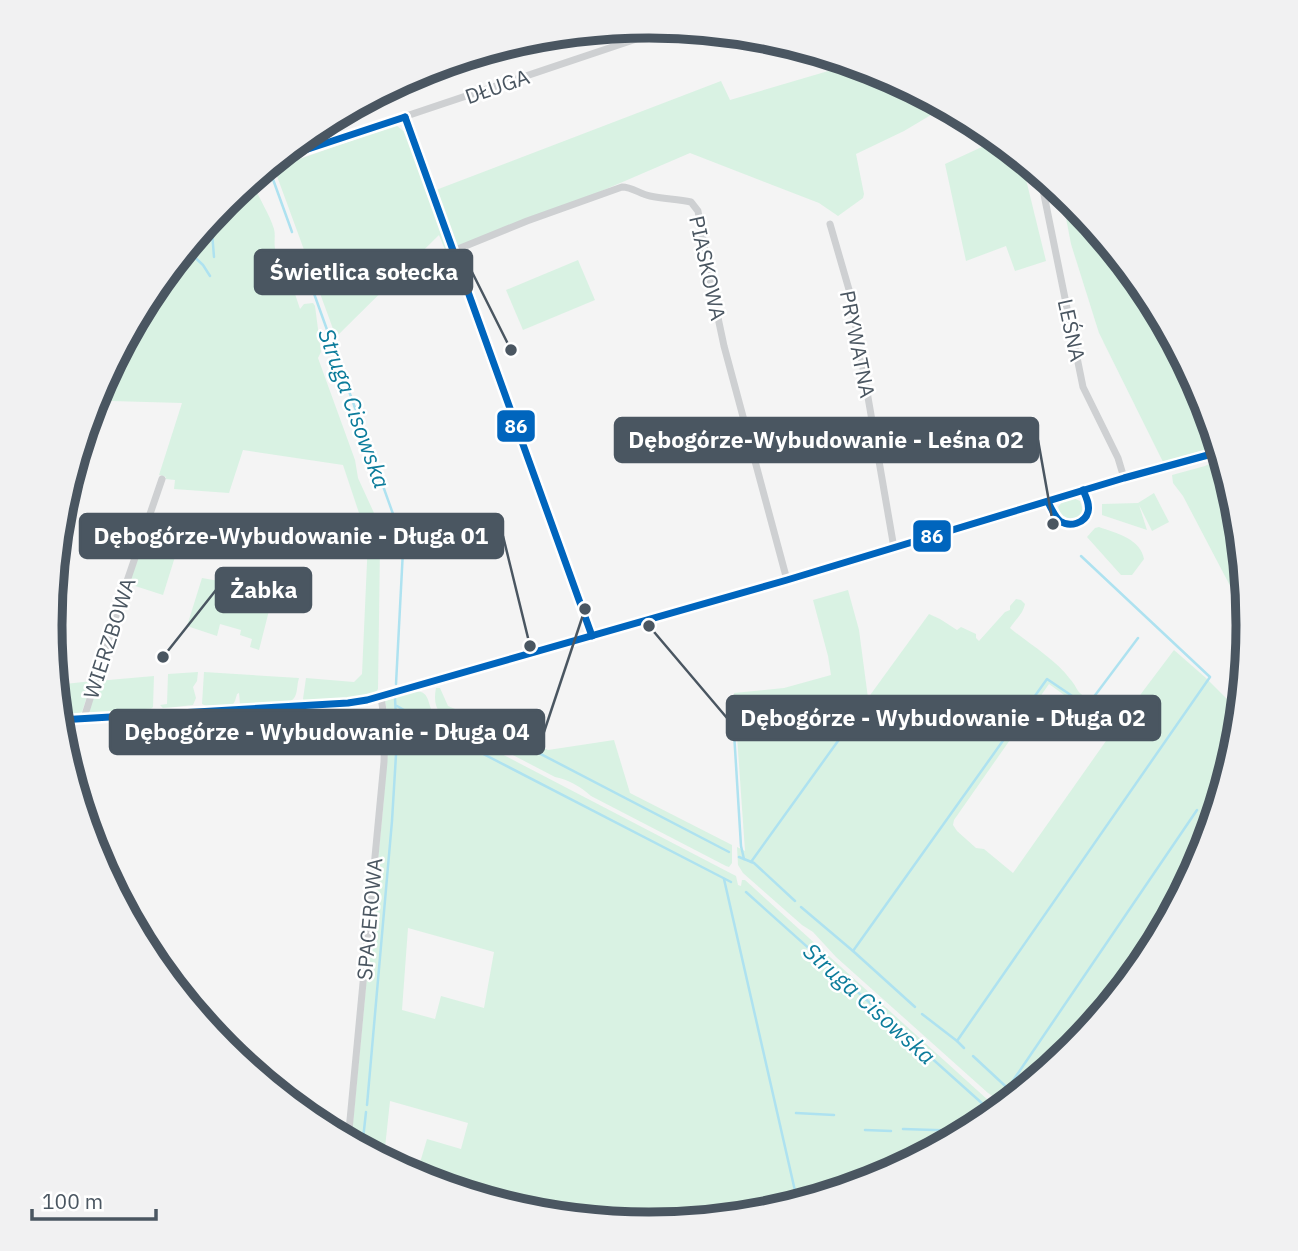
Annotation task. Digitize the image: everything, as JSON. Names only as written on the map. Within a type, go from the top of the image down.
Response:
[{"type":"street","name":"DŁUGA","points":[[306,150],[638,39]]},
{"type":"street","points":[[405,117],[592,636]]},
{"type":"street","name":"PIASKOWA","points":[[453,251],[622,187],[649,196],[691,202],[698,211],[724,345],[787,580]]},
{"type":"street","name":"LEŚNA","points":[[1043,191],[1083,387],[1118,458],[1124,478]]},
{"type":"street","name":"PRYWATNA","points":[[830,224],[850,293],[894,548]]},
{"type":"street","points":[[70,719],[348,704],[787,580],[1210,454]]},
{"type":"street","name":"WIERZBOWA","points":[[84,718],[162,478]]},
{"type":"street","name":"SPACEROWA","points":[[349,1130],[384,762],[385,724],[381,696]]},
{"type":"green space","points":[[835,69],[874,83],[935,113],[856,154],[863,198],[838,216],[819,203],[690,153],[448,257],[439,235],[336,337],[276,173],[288,163],[396,125],[407,134],[428,193],[721,81],[730,100]]},
{"type":"green space","points":[[986,145],[1025,175],[1046,261],[1015,271],[1006,246],[966,261],[945,164]]},
{"type":"green space","points":[[256,190],[275,232],[275,249],[285,264],[281,284],[294,291],[300,309],[304,304],[313,303],[315,306],[321,352],[318,358],[355,460],[358,478],[374,513],[380,546],[378,689],[375,693],[356,698],[303,699],[306,678],[354,682],[362,674],[368,540],[343,465],[243,450],[229,493],[174,489],[175,480],[159,475],[182,403],[111,401],[110,405],[105,405],[123,366],[161,299],[208,238]]},
{"type":"green space","points":[[1065,211],[1115,268],[1157,332],[1191,401],[1208,449],[1163,462],[1099,333],[1071,244]]},
{"type":"green space","points":[[578,260],[595,300],[523,330],[506,290]]},
{"type":"green space","points":[[1213,462],[1225,511],[1235,596],[1183,496],[1173,483],[1172,475]]},
{"type":"green space","points":[[1154,493],[1169,522],[1152,531],[1139,505],[1147,530],[1102,515],[1102,504],[1138,503]]},
{"type":"green space","points":[[1073,498],[1080,501],[1083,510],[1081,517],[1071,520],[1061,515],[1058,507],[1063,501]]},
{"type":"green space","points":[[1099,527],[1127,538],[1138,546],[1144,559],[1132,575],[1121,575],[1087,537]]},
{"type":"green space","points":[[153,543],[179,544],[163,595],[129,584],[140,550],[150,553]]},
{"type":"green space","points":[[202,578],[270,588],[274,591],[259,650],[250,647],[252,639],[240,635],[241,630],[220,624],[217,636],[187,626]]},
{"type":"green space","points":[[848,590],[859,630],[868,698],[929,614],[957,630],[961,627],[976,634],[979,641],[1005,612],[1010,610],[1016,599],[1025,604],[1010,628],[1057,665],[1079,692],[1089,699],[1082,708],[1049,684],[954,820],[953,825],[957,831],[976,848],[984,849],[1013,873],[1174,650],[1231,703],[1225,740],[1205,814],[1175,885],[1157,919],[1115,983],[1090,1013],[1036,1067],[996,1099],[836,957],[813,932],[743,873],[738,865],[737,847],[745,851],[734,693],[784,688],[831,675],[813,600]]},
{"type":"green space","points":[[198,672],[193,687],[196,698],[193,705],[165,710],[160,705],[167,704],[168,674]]},
{"type":"green space","points":[[204,672],[299,678],[296,695],[288,702],[241,705],[239,693],[232,706],[208,707],[202,704]]},
{"type":"green space","points":[[154,676],[153,707],[149,711],[93,714],[89,711],[97,681]]},
{"type":"green space","points":[[92,681],[82,712],[76,715],[69,715],[65,684]]},
{"type":"green space","points":[[436,688],[440,688],[448,706],[548,750],[614,740],[630,793],[732,845],[732,863],[729,867],[726,866],[591,796],[574,784],[555,777],[455,725],[438,711],[435,701]]},
{"type":"green space","points":[[414,691],[422,693],[427,697],[433,713],[444,724],[736,876],[738,885],[741,886],[742,880],[745,880],[991,1102],[909,1152],[838,1181],[764,1201],[687,1211],[611,1211],[534,1201],[460,1181],[424,1168],[419,1166],[427,1139],[461,1149],[468,1123],[390,1101],[385,1150],[352,1132],[389,723],[385,701]],"holes":[[[408,928],[494,952],[484,1008],[441,996],[435,1019],[402,1010]]]},
{"type":"water","points":[[918,696],[927,701],[926,705],[913,727],[904,729],[898,721],[902,714],[912,707]]},
{"type":"waterway","name":"Struga Cisowska","points":[[272,176],[292,232]]},
{"type":"waterway","points":[[212,234],[214,257]]},
{"type":"waterway","points":[[193,256],[210,276]]},
{"type":"waterway","name":"Struga Cisowska","points":[[302,260],[402,539],[396,684]]},
{"type":"waterway","points":[[964,1048],[957,1041],[1210,677],[1081,556]]},
{"type":"waterway","points":[[801,907],[853,951],[1047,679],[1087,706],[1138,638]]},
{"type":"waterway","points":[[367,1105],[392,821],[397,738],[395,698]]},
{"type":"waterway","points":[[732,700],[744,859]]},
{"type":"waterway","points":[[751,862],[866,702]]},
{"type":"waterway","name":"Struga Cisowska","points":[[397,706],[464,744],[731,882]]},
{"type":"waterway","points":[[485,725],[729,852]]},
{"type":"waterway","points":[[1008,1088],[1197,810]]},
{"type":"waterway","points":[[739,857],[754,863],[795,901]]},
{"type":"waterway","points":[[724,879],[796,1193]]},
{"type":"waterway","name":"Struga Cisowska","points":[[746,892],[985,1106]]},
{"type":"waterway","points":[[853,951],[915,1007]]},
{"type":"waterway","points":[[922,1014],[957,1041]]},
{"type":"waterway","points":[[973,1056],[1008,1089]]},
{"type":"waterway","points":[[363,1138],[366,1112]]},
{"type":"waterway","points":[[796,1113],[834,1115]]},
{"type":"waterway","points":[[903,1129],[948,1130]]},
{"type":"waterway","points":[[865,1130],[891,1131]]},
{"type":"transit line","name":"86","points":[[405,117],[592,636]]},
{"type":"transit line","name":"86","points":[[306,150],[405,117]]},
{"type":"transit line","name":"86","points":[[70,719],[367,700],[787,580],[1210,454]]},
{"type":"transit line","name":"86","points":[[1048,502],[1060,521],[1077,523],[1084,519],[1088,512],[1083,490]]},
{"type":"place","name":"Świetlica sołecka","points":[[511,350]]},
{"type":"place","name":"Dębogórze-Wybudowanie - Leśna 02","points":[[1053,524]]},
{"type":"place","name":"Dębogórze - Wybudowanie - Długa 04","points":[[585,609]]},
{"type":"place","name":"Dębogórze - Wybudowanie - Długa 02","points":[[649,626]]},
{"type":"place","name":"Dębogórze-Wybudowanie - Długa 01","points":[[530,646]]},
{"type":"place","name":"Żabka","points":[[163,657]]}]
